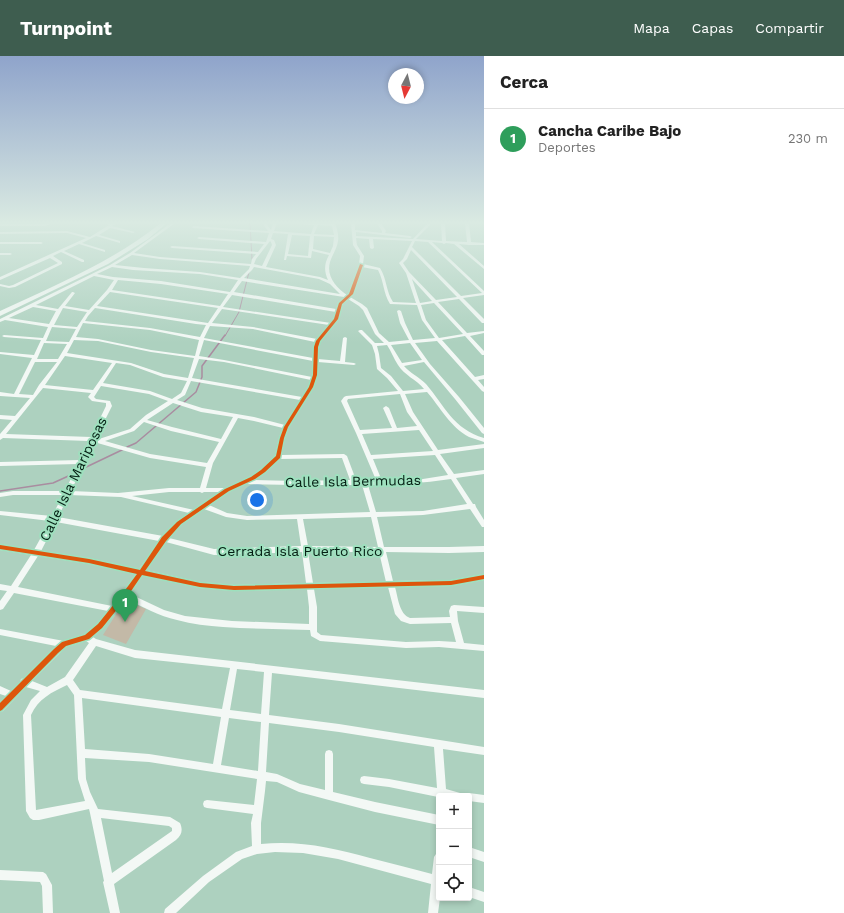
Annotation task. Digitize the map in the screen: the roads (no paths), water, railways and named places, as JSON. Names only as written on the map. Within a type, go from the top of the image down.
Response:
[{"type":"highway","points":[[1,318],[104,263]]},
{"type":"street","points":[[0,279],[35,263]]},
{"type":"street","points":[[0,284],[9,287],[14,286],[61,263]]},
{"type":"street","points":[[1,318],[94,275],[116,263]]},
{"type":"street","points":[[222,263],[253,266],[320,278],[332,283]]},
{"type":"street","points":[[95,440],[132,430],[143,420],[182,394],[190,379],[198,357],[202,338],[209,324],[220,307],[253,266],[253,263]]},
{"type":"street","points":[[262,268],[265,263]]},
{"type":"street","points":[[326,263],[329,277],[332,283],[345,297],[365,309],[371,324],[378,335],[388,343],[400,365],[428,390],[452,422],[460,430],[484,440]]},
{"type":"street","points":[[401,263],[408,273],[484,354]]},
{"type":"street","points":[[426,263],[484,322]]},
{"type":"street","points":[[452,263],[484,293]]},
{"type":"street","points":[[91,804],[40,815],[33,815],[31,810],[27,715],[29,708],[35,699],[46,690],[68,680],[90,640],[125,595],[164,539],[179,523],[227,490],[246,482],[263,471],[278,456],[286,427],[304,399],[314,379],[316,347],[318,341],[337,317],[340,304],[352,291],[361,265],[379,269],[384,275],[388,294],[392,303],[419,304],[484,293]]},
{"type":"street","points":[[111,266],[129,269],[200,273],[345,297]]},
{"type":"street","points":[[408,273],[424,320],[432,332],[484,390]]},
{"type":"street","points":[[94,275],[117,279],[151,281],[338,311]]},
{"type":"street","points":[[0,437],[34,397],[60,361],[82,322],[109,291],[117,279]]},
{"type":"street","points":[[109,291],[332,324]]},
{"type":"street","points":[[16,395],[60,308],[73,293]]},
{"type":"street","points":[[31,305],[90,311]]},
{"type":"street","points":[[94,307],[145,316],[253,328],[318,341]]},
{"type":"street","points":[[400,311],[402,321],[411,340],[424,361],[484,432]]},
{"type":"street","points":[[1,318],[51,326],[79,328]]},
{"type":"street","points":[[82,322],[150,329],[315,360],[354,364]]},
{"type":"street","points":[[360,331],[374,345],[379,369],[390,377],[402,394],[410,412],[420,428],[473,506],[484,525]]},
{"type":"street","points":[[374,345],[411,340],[439,339],[484,332]]},
{"type":"street","points":[[4,336],[44,340],[98,340],[150,351],[198,357],[314,379]]},
{"type":"street","points":[[342,362],[345,338]]},
{"type":"street","points":[[0,353],[60,361]]},
{"type":"street","points":[[64,354],[115,361],[131,364],[163,375],[304,399]]},
{"type":"street","points":[[41,386],[94,392],[115,361]]},
{"type":"street","points":[[400,365],[424,361]]},
{"type":"street","points":[[474,379],[484,377]]},
{"type":"street","points":[[100,384],[150,393],[201,410],[286,427]]},
{"type":"street","points":[[380,483],[344,401],[346,398],[402,394],[428,390]]},
{"type":"street","name":"Calle Isla Mariposas","points":[[0,607],[37,552],[67,493],[80,462],[95,440],[109,403],[92,399],[91,397],[94,392]]},
{"type":"street","points":[[0,394],[34,397]]},
{"type":"street","points":[[386,408],[395,429]]},
{"type":"street","points":[[202,491],[209,466],[236,416]]},
{"type":"street","points":[[0,417],[16,418]]},
{"type":"street","points":[[143,420],[171,429],[223,441]]},
{"type":"street","points":[[359,433],[362,431],[420,428]]},
{"type":"street","points":[[0,437],[95,440],[150,456],[209,466]]},
{"type":"street","points":[[369,457],[438,453],[484,446]]},
{"type":"street","points":[[278,456],[344,456],[354,482]]},
{"type":"street","points":[[0,464],[80,462]]},
{"type":"street","name":"Calle Isla Bermudas","points":[[246,482],[294,484],[354,482],[380,483],[423,480],[484,472]]},
{"type":"street","points":[[365,483],[367,495],[374,513],[381,550],[399,614],[404,619],[410,621],[454,620]]},
{"type":"street","points":[[0,495],[13,493],[67,493],[118,495],[169,490],[227,490]]},
{"type":"street","points":[[118,495],[194,512]]},
{"type":"street","points":[[204,506],[218,512],[247,518],[374,513],[424,513],[473,506]]},
{"type":"street","name":"Cerrada Isla Puerto Rico","points":[[0,513],[54,518],[164,539],[214,552],[304,549],[484,549]]},
{"type":"street","points":[[300,517],[313,607],[314,634],[320,638],[406,645],[439,644],[484,648]]},
{"type":"street","points":[[0,547],[37,552],[141,571],[200,585],[234,588],[258,589],[309,586],[451,583],[484,577]]},
{"type":"street","points":[[0,587],[114,609]]},
{"type":"street","points":[[125,595],[166,613],[184,618],[215,622],[313,627]]},
{"type":"street","points":[[461,646],[452,611],[454,608],[484,610]]},
{"type":"street","points":[[0,632],[64,644],[90,640],[135,654],[484,694]]},
{"type":"street","points":[[0,708],[24,682],[64,644]]},
{"type":"street","points":[[216,769],[234,666]]},
{"type":"street","points":[[257,848],[256,823],[262,776],[268,670]]},
{"type":"street","points":[[68,680],[78,694],[82,779],[95,813],[115,913]]},
{"type":"street","points":[[24,682],[46,690]]},
{"type":"street","points":[[0,690],[12,695]]},
{"type":"street","points":[[78,694],[339,728],[484,751]]},
{"type":"street","points":[[438,743],[442,793]]},
{"type":"street","points":[[81,752],[150,758],[277,778],[299,788],[329,796],[436,819]]},
{"type":"street","points":[[329,754],[329,796]]},
{"type":"street","points":[[364,780],[396,784],[436,794]]},
{"type":"street","points":[[472,797],[484,799]]},
{"type":"street","points":[[207,804],[258,810]]},
{"type":"street","points":[[95,813],[170,822],[177,826],[177,834],[174,837],[108,882]]},
{"type":"street","points":[[169,913],[206,879],[239,855],[257,848],[303,848],[338,854],[436,880]]},
{"type":"street","points":[[472,853],[484,857]]},
{"type":"street","points":[[0,875],[43,877],[47,885],[48,913]]},
{"type":"street","points":[[433,913],[436,890]]},
{"type":"street","points":[[472,893],[484,897]]},
{"type":"waterway","points":[[225,336],[239,312],[249,272]]},
{"type":"waterway","points":[[127,447],[136,443],[196,392],[202,377],[202,366],[225,335]]},
{"type":"waterway","points":[[80,470],[124,449]]},
{"type":"waterway","points":[[0,491],[53,483],[75,473]]},
{"type":"place","name":"Cancha Caribe Bajo","points":[[125,622]]}]
